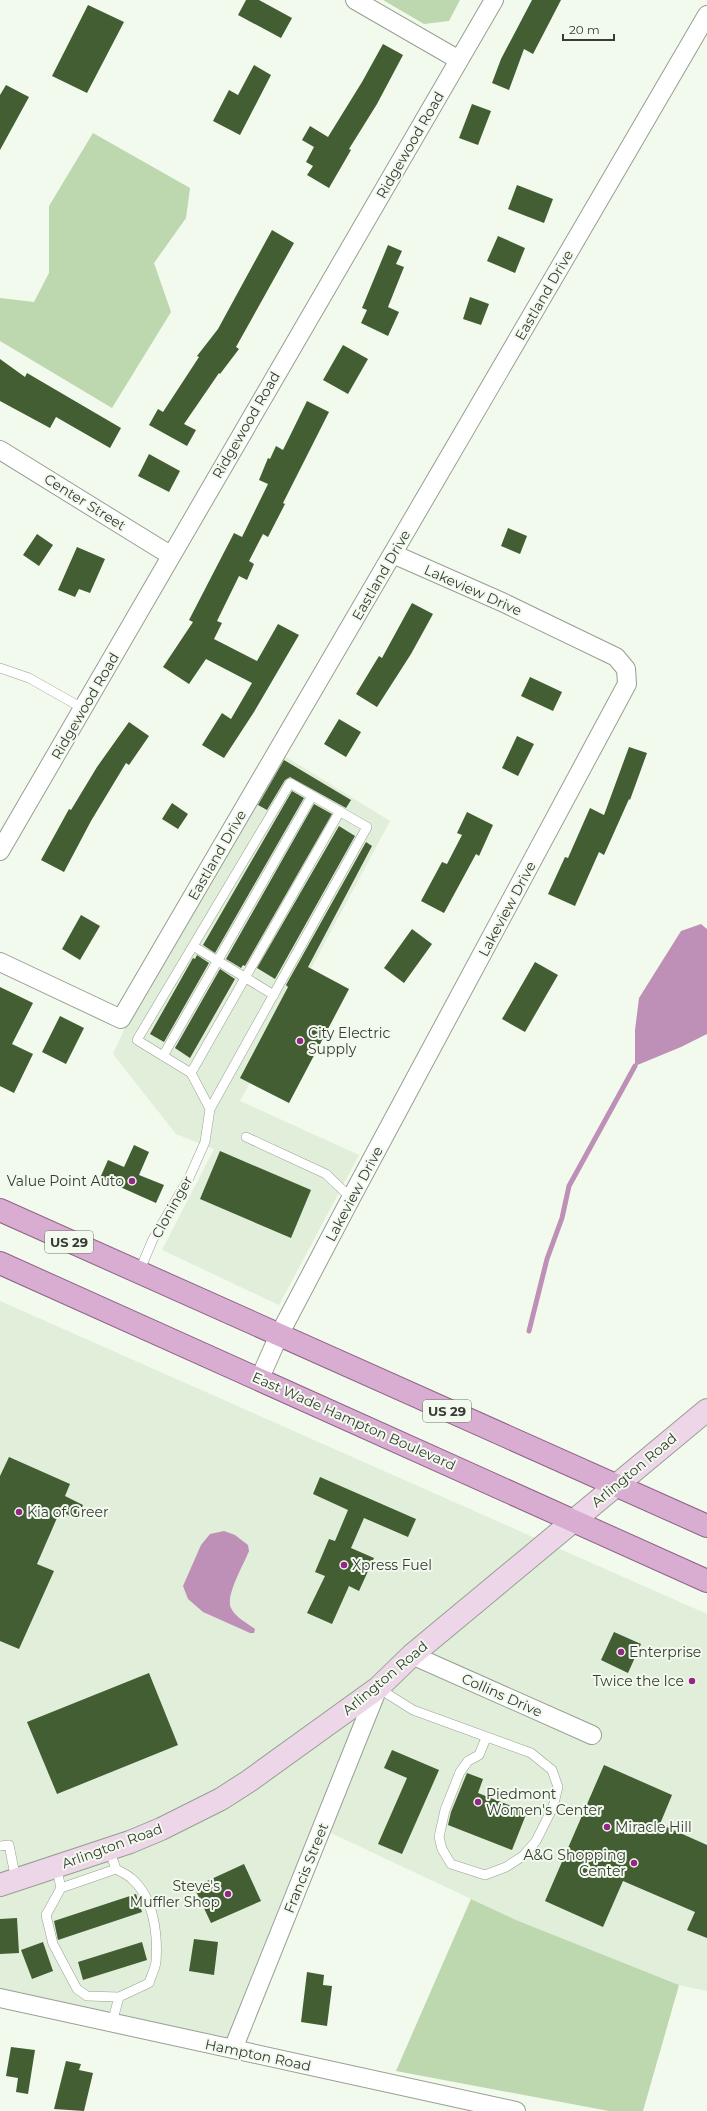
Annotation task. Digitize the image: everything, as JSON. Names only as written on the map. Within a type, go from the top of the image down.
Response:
[{"type":"main road","name":"US 29","points":[[0,1210],[138,1273],[707,1526]]},
{"type":"main road","name":"East Wade Hampton Boulevard","points":[[0,1263],[707,1581]]},
{"type":"main road","name":"Arlington Road","points":[[8,1883],[161,1830],[221,1800],[249,1782],[378,1688],[412,1655],[707,1410]]},
{"type":"street","points":[[355,0],[459,60]]},
{"type":"street","name":"Ridgewood Road","points":[[2,846],[84,709],[170,555],[494,0]]},
{"type":"street","name":"Eastland Drive","points":[[0,962],[121,1019],[707,15]]},
{"type":"street","name":"Center Street","points":[[0,450],[170,555]]},
{"type":"street","name":"Lakeview Drive","points":[[259,1380],[279,1335],[351,1198],[624,691],[627,676],[626,669],[616,657],[502,602],[393,554]]},
{"type":"street","name":"Collins Drive","points":[[412,1655],[592,1735]]},
{"type":"street","name":"Francis Street","points":[[234,2049],[378,1688]]},
{"type":"street","name":"Hampton Road","points":[[0,1998],[85,2006],[112,2023],[516,2111]]},
{"type":"lane","points":[[0,668],[29,678],[84,709]]},
{"type":"lane","points":[[290,783],[367,827],[210,1109],[191,1073],[137,1040],[290,783]]},
{"type":"lane","points":[[163,1056],[312,796]]},
{"type":"lane","points":[[191,1073],[340,811]]},
{"type":"lane","points":[[193,946],[274,995]]},
{"type":"lane","name":"Cloninger","points":[[138,1273],[154,1239],[189,1178],[205,1142],[210,1109]]},
{"type":"lane","points":[[246,1137],[326,1174],[351,1198]]},
{"type":"lane","points":[[378,1688],[413,1710],[486,1738],[531,1753],[552,1770],[558,1787],[553,1807],[536,1840],[523,1856],[506,1867],[485,1875],[451,1864],[444,1854],[439,1837],[445,1810],[460,1772],[468,1761],[479,1755],[486,1738]]},
{"type":"lane","points":[[0,1846],[8,1845],[8,1883]]},
{"type":"lane","points":[[109,1849],[116,1869],[132,1878],[143,1892],[153,1916],[156,1964],[149,1983],[119,1997],[85,2006],[53,1944],[46,1915],[62,1888],[116,1869]]},
{"type":"lane","points":[[56,1866],[62,1888]]},
{"type":"lane","points":[[112,2023],[119,1997]]},
{"type":"shaded area","points":[[283,755],[390,821],[240,1101],[359,1155],[279,1305],[162,1250],[214,1149],[176,1134],[113,1054],[130,1017]]},
{"type":"shaded area","points":[[701,924],[707,929],[707,1034],[681,1047],[635,1066],[635,1030],[639,998],[681,931]]},
{"type":"shaded area","points":[[0,1301],[707,1614],[707,1991],[679,1985],[516,1920],[314,1825],[230,2039],[0,1992]]},
{"type":"shaded area","points":[[224,1531],[235,1535],[248,1545],[249,1551],[233,1588],[230,1603],[235,1614],[255,1629],[254,1633],[250,1633],[203,1612],[188,1599],[183,1586],[201,1545],[210,1534]]},
{"type":"green space","points":[[383,0],[460,0],[449,21],[424,24]]},
{"type":"green space","points":[[93,133],[190,188],[186,218],[154,263],[171,312],[112,408],[0,341],[0,298],[34,302],[49,273],[49,206]]},
{"type":"green space","points":[[471,1899],[516,1920],[679,1985],[643,2111],[609,2111],[396,2071]]},
{"type":"building","points":[[246,0],[259,0],[292,18],[281,38],[238,15]]},
{"type":"building","points":[[532,0],[561,0],[533,54],[524,49],[509,90],[492,83],[501,59]]},
{"type":"building","points":[[88,5],[124,22],[87,93],[52,76]]},
{"type":"building","points":[[383,44],[403,55],[377,104],[349,149],[351,150],[329,188],[307,175],[313,166],[306,162],[314,147],[302,140],[310,126],[328,137],[362,82]]},
{"type":"building","points":[[254,65],[271,75],[240,135],[213,121],[229,90],[238,95]]},
{"type":"building","points":[[6,85],[29,97],[0,150],[0,95]]},
{"type":"building","points":[[472,104],[491,111],[478,145],[459,138]]},
{"type":"building","points":[[517,185],[553,199],[544,223],[508,209]]},
{"type":"building","points":[[272,230],[294,243],[236,347],[239,349],[220,374],[219,373],[184,424],[196,430],[187,446],[149,425],[158,409],[163,412],[199,357],[197,356],[218,329]]},
{"type":"building","points":[[498,236],[525,248],[515,273],[487,261]]},
{"type":"building","points":[[388,245],[402,251],[396,264],[404,267],[388,307],[399,312],[388,336],[361,323],[367,310],[362,308]]},
{"type":"building","points":[[470,297],[489,304],[481,325],[463,319]]},
{"type":"building","points":[[343,345],[368,359],[348,394],[323,380]]},
{"type":"building","points":[[0,359],[25,377],[27,373],[121,428],[110,448],[56,417],[50,428],[0,401]]},
{"type":"building","points":[[307,401],[329,412],[283,503],[285,504],[268,537],[263,534],[249,561],[254,564],[247,580],[239,576],[217,621],[222,623],[214,639],[257,661],[278,624],[299,635],[254,712],[224,758],[202,745],[222,713],[231,719],[252,683],[206,659],[189,684],[163,667],[193,622],[189,620],[234,533],[242,537],[268,484],[259,480],[268,458],[270,459],[276,446],[283,450]]},
{"type":"building","points":[[149,454],[180,471],[169,492],[138,476]]},
{"type":"building","points":[[508,528],[527,536],[520,554],[501,546]]},
{"type":"building","points":[[37,534],[53,545],[39,566],[23,555]]},
{"type":"building","points":[[77,547],[105,559],[90,593],[79,589],[75,597],[58,590]]},
{"type":"building","points":[[412,603],[433,614],[411,654],[377,707],[356,694],[379,656],[382,658]]},
{"type":"building","points":[[530,677],[562,692],[553,711],[521,696]]},
{"type":"building","points":[[339,719],[361,732],[346,757],[324,744]]},
{"type":"building","points":[[129,722],[149,736],[129,765],[126,763],[91,821],[64,872],[41,860],[69,809],[71,810],[97,767]]},
{"type":"building","points":[[517,736],[534,744],[518,776],[502,768]]},
{"type":"building","points":[[629,747],[647,753],[630,800],[629,799],[604,855],[599,852],[575,906],[548,894],[565,857],[568,858],[590,808],[604,815]]},
{"type":"building","points":[[284,760],[351,800],[346,808],[290,777],[285,780],[267,810],[258,805]]},
{"type":"building","points":[[292,791],[304,798],[215,953],[203,945]]},
{"type":"building","points":[[172,803],[188,814],[178,829],[162,819]]},
{"type":"building","points":[[314,804],[332,814],[245,966],[243,965],[241,968],[226,959]]},
{"type":"building","points":[[467,812],[493,825],[479,856],[476,854],[444,913],[421,901],[442,862],[447,864],[462,835],[457,833]]},
{"type":"building","points":[[339,826],[355,836],[275,979],[257,968]]},
{"type":"building","points":[[366,842],[372,846],[308,967],[349,989],[289,1103],[240,1078],[288,987],[286,985]]},
{"type":"building","points":[[81,915],[100,926],[80,960],[62,949]]},
{"type":"building","points":[[412,929],[432,944],[404,983],[384,968]]},
{"type":"building","points":[[197,955],[209,963],[164,1042],[150,1034],[193,958],[195,959]]},
{"type":"building","points":[[535,962],[558,975],[525,1032],[502,1019]]},
{"type":"building","points":[[220,969],[235,979],[190,1058],[175,1048]]},
{"type":"building","points":[[0,987],[33,1003],[12,1044],[33,1054],[14,1093],[0,1086]]},
{"type":"building","points":[[60,1016],[84,1028],[66,1064],[42,1052]]},
{"type":"building","points":[[134,1145],[149,1152],[139,1175],[164,1185],[156,1203],[100,1178],[108,1160],[124,1167]]},
{"type":"building","points":[[220,1151],[311,1190],[291,1238],[200,1199]]},
{"type":"building","points":[[9,1457],[70,1484],[65,1496],[83,1505],[77,1519],[60,1511],[37,1564],[54,1571],[19,1649],[0,1641],[0,1476]]},
{"type":"building","points":[[320,1477],[416,1519],[408,1537],[364,1518],[351,1548],[374,1558],[359,1591],[349,1586],[332,1624],[307,1613],[325,1576],[315,1572],[329,1539],[335,1541],[348,1510],[313,1494]]},
{"type":"building","name":"Enterprise","points":[[614,1632],[641,1644],[628,1673],[601,1660]]},
{"type":"building","points":[[149,1673],[178,1745],[57,1794],[27,1722]]},
{"type":"building","points":[[392,1750],[439,1770],[402,1854],[378,1844],[407,1778],[384,1768]]},
{"type":"building","name":"A&G Shopping Center","points":[[604,1765],[672,1795],[660,1824],[707,1845],[707,1938],[687,1930],[695,1912],[623,1881],[603,1927],[545,1901]]},
{"type":"building","name":"Piedmont Women's Center","points":[[467,1773],[483,1779],[478,1793],[527,1812],[512,1850],[448,1825],[451,1812]]},
{"type":"building","name":"Steve's Muffler Shop","points":[[244,1864],[261,1901],[211,1923],[194,1887]]},
{"type":"building","points":[[136,1894],[142,1912],[58,1940],[54,1921]]},
{"type":"building","points":[[17,1918],[19,1953],[0,1954],[0,1919]]},
{"type":"building","points":[[194,1939],[218,1942],[214,1975],[189,1971]]},
{"type":"building","points":[[43,1942],[53,1971],[32,1979],[21,1950]]},
{"type":"building","points":[[142,1942],[147,1960],[83,1980],[78,1962]]},
{"type":"building","points":[[307,1972],[324,1975],[323,1985],[332,1986],[327,2026],[301,2022]]},
{"type":"building","points":[[11,2047],[35,2050],[28,2094],[16,2092],[18,2078],[6,2076]]},
{"type":"building","points":[[66,2061],[81,2064],[79,2070],[93,2073],[84,2111],[54,2109]]},
{"type":"waterway","points":[[529,1331],[547,1259],[562,1218],[569,1186],[635,1066]]},
{"type":"place","name":"City Electric Supply","points":[[300,1041]]},
{"type":"place","name":"Value Point Auto","points":[[132,1181]]},
{"type":"place","name":"Kia of Greer","points":[[19,1512]]},
{"type":"place","name":"Xpress Fuel","points":[[344,1565]]},
{"type":"place","name":"Enterprise","points":[[621,1652]]},
{"type":"place","name":"Twice the Ice","points":[[692,1681]]},
{"type":"place","name":"Piedmont Women's Center","points":[[478,1802]]},
{"type":"place","name":"Miracle Hill","points":[[607,1827]]},
{"type":"place","name":"A&G Shopping Center","points":[[634,1863]]},
{"type":"place","name":"Steve's Muffler Shop","points":[[228,1894]]}]
